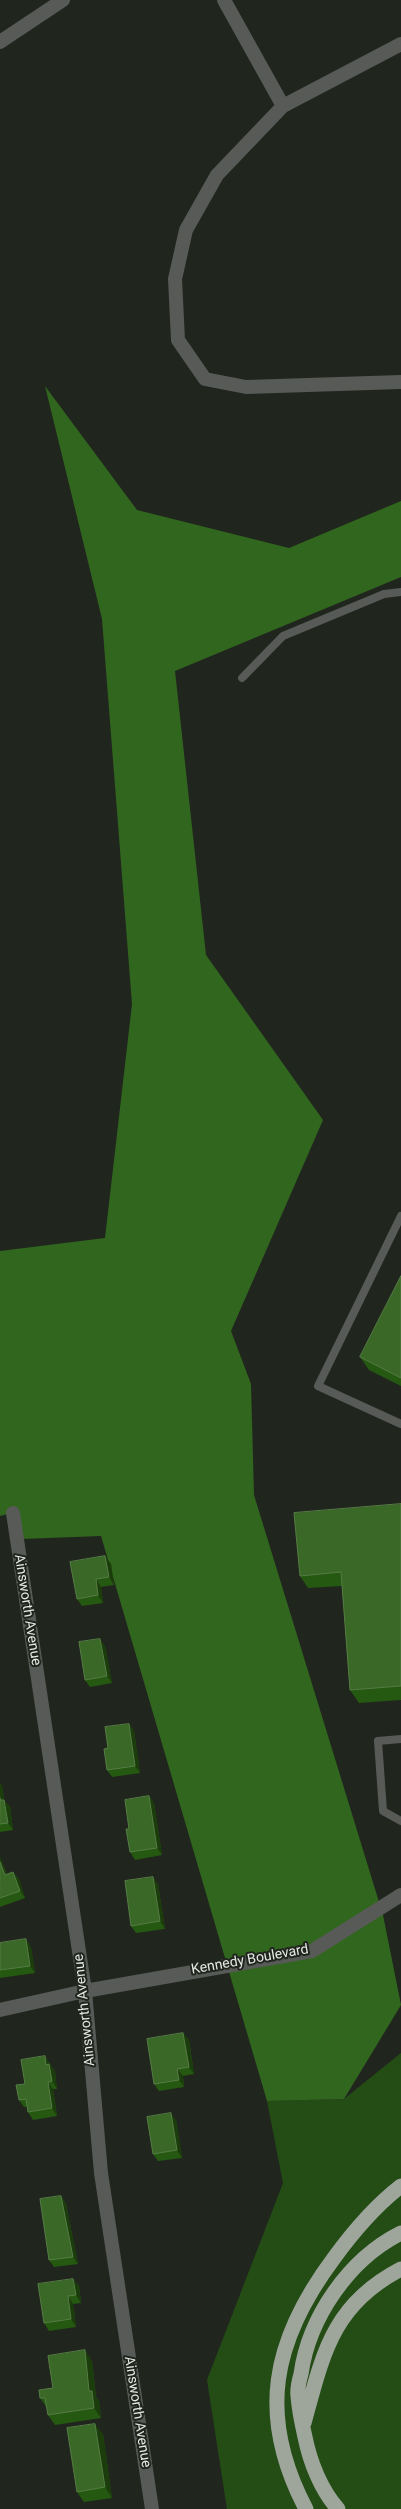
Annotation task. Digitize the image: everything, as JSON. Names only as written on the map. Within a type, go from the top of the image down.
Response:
[{"type":"highway","points":[[306,2509],[286,2465],[279,2438],[276,2410],[282,2359],[292,2326],[308,2296],[328,2266],[365,2220],[401,2186]]},
{"type":"highway","points":[[338,2509],[319,2480],[308,2452],[297,2395],[303,2360],[315,2323],[334,2292],[363,2259],[401,2233]]},
{"type":"highway","points":[[303,2427],[318,2366],[332,2334],[351,2306],[380,2280],[401,2269]]},
{"type":"street","points":[[0,42],[63,0]]},
{"type":"street","points":[[224,0],[283,106]]},
{"type":"street","points":[[401,44],[283,106],[217,175],[186,230],[175,279],[178,340],[204,379],[246,387],[401,382]]},
{"type":"street","name":"Ainsworth Avenue","points":[[13,1513],[85,1991],[101,2173],[152,2509]]},
{"type":"street","name":"Kennedy Boulevard","points":[[0,2010],[85,1991],[312,1951],[401,1895]]},
{"type":"lane","points":[[242,678],[284,636],[384,594],[401,592]]},
{"type":"lane","points":[[401,1216],[318,1386],[401,1424]]},
{"type":"lane","points":[[401,1739],[378,1741],[382,1811],[401,1821]]},
{"type":"green space","points":[[45,386],[137,510],[289,548],[401,501],[401,577],[175,671],[206,955],[323,1120],[231,1331],[251,1384],[254,1495],[383,1915],[401,2005],[344,2099],[267,2101],[101,1536],[21,1539],[15,1512],[0,1516],[0,1251],[105,1238],[132,1004],[102,619]]},
{"type":"green space","points":[[401,2053],[401,2509],[227,2509],[207,2380],[283,2183],[267,2101],[344,2099]]},
{"type":"building","points":[[401,1276],[401,1378],[360,1357]]},
{"type":"building","points":[[401,1504],[401,1686],[350,1690],[341,1572],[300,1576],[294,1513]]},
{"type":"building","points":[[105,1556],[109,1577],[96,1579],[98,1595],[77,1599],[70,1562]]},
{"type":"building","points":[[100,1639],[107,1676],[85,1680],[79,1642]]},
{"type":"building","points":[[129,1724],[135,1766],[107,1770],[104,1749],[108,1748],[105,1727]]},
{"type":"building","points":[[149,1796],[157,1848],[130,1852],[126,1829],[129,1829],[125,1800]]},
{"type":"building","points":[[0,1800],[4,1800],[8,1823],[0,1824]]},
{"type":"building","points":[[0,1862],[5,1875],[13,1872],[20,1891],[0,1898]]},
{"type":"building","points":[[153,1877],[160,1921],[131,1926],[125,1881]]},
{"type":"building","points":[[26,1939],[30,1966],[0,1970],[0,1943]]},
{"type":"building","points":[[183,2033],[189,2067],[177,2069],[179,2080],[154,2084],[147,2039]]},
{"type":"building","points":[[45,2056],[46,2065],[49,2064],[52,2081],[48,2082],[52,2108],[28,2112],[26,2099],[19,2100],[16,2085],[25,2084],[21,2060]]},
{"type":"building","points":[[171,2113],[177,2150],[153,2154],[147,2117]]},
{"type":"building","points":[[61,2196],[73,2257],[49,2260],[40,2199]]},
{"type":"building","points":[[73,2279],[76,2295],[68,2296],[71,2319],[44,2323],[38,2284]]},
{"type":"building","points":[[85,2350],[89,2391],[92,2391],[94,2408],[48,2415],[45,2398],[40,2398],[39,2390],[53,2388],[48,2356]]},
{"type":"building","points":[[95,2424],[105,2487],[77,2492],[67,2428]]}]
